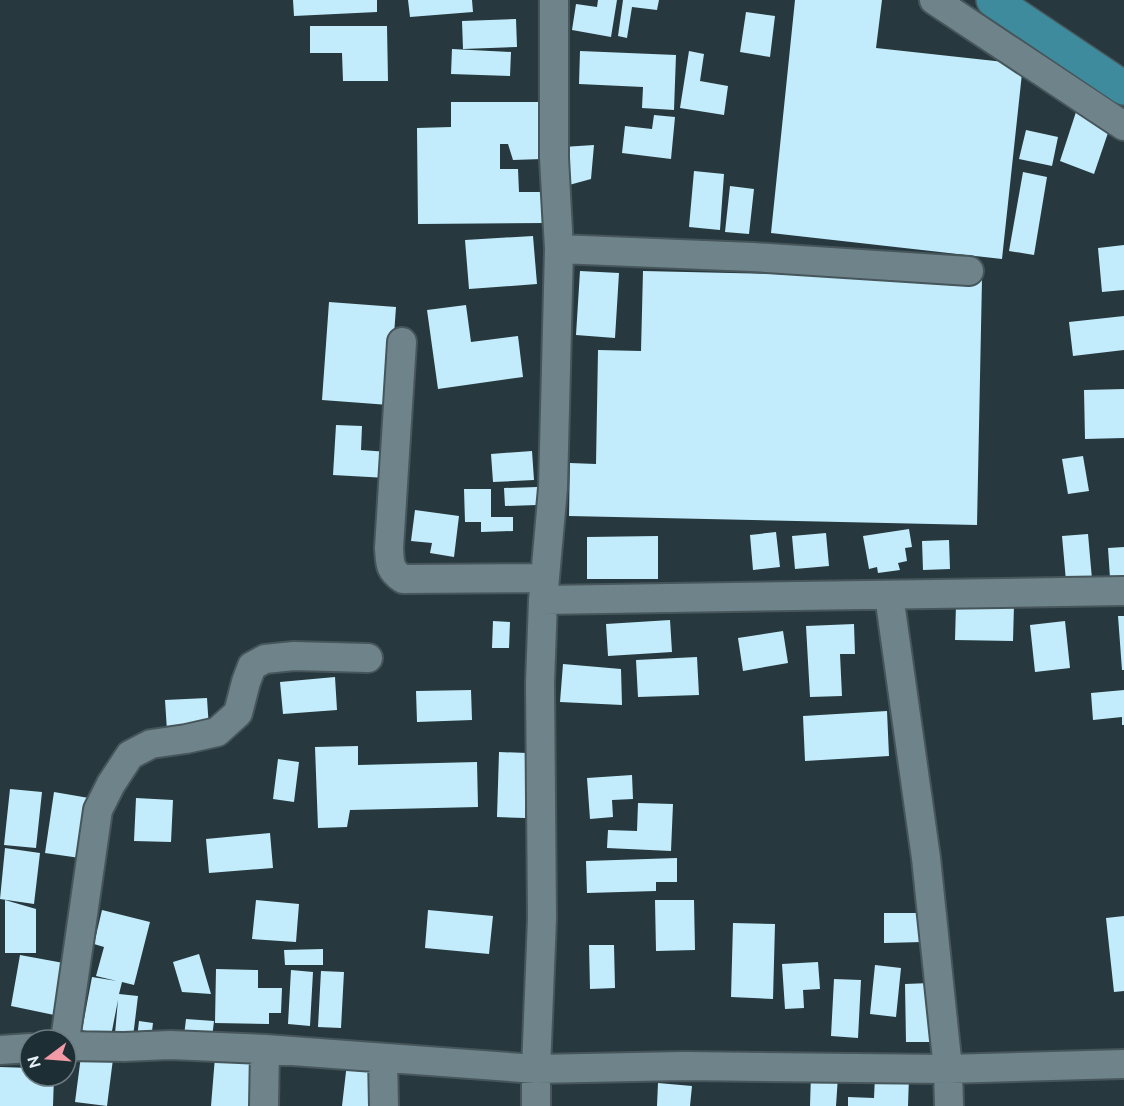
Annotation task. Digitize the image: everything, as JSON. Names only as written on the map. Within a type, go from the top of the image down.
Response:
[{"type":"main road","points":[[993,0],[1124,88]]},
{"type":"street","points":[[536,1106],[542,918],[540,683],[544,589],[553,488],[559,249],[554,158],[554,0]]},
{"type":"street","points":[[934,0],[1124,126]]},
{"type":"street","points":[[559,249],[752,257],[969,271]]},
{"type":"street","points":[[402,342],[389,548],[390,566],[403,579],[544,589],[889,595],[1124,591]]},
{"type":"street","points":[[889,595],[926,858],[948,1069],[949,1106]]},
{"type":"street","points":[[67,1028],[98,810],[111,784],[130,755],[151,744],[217,732],[238,713],[252,666],[265,658],[294,656],[368,658]]},
{"type":"street","points":[[78,1046],[170,1045],[265,1049],[536,1069],[696,1066],[948,1069],[1124,1064]]},
{"type":"street","points":[[0,1050],[18,1049]]},
{"type":"street","points":[[264,1106],[265,1049]]},
{"type":"street","points":[[383,1058],[384,1106]]},
{"type":"building","points":[[293,0],[377,0],[377,12],[294,16]]},
{"type":"building","points":[[408,0],[472,0],[473,12],[410,17]]},
{"type":"building","points":[[598,0],[617,0],[611,37],[572,30],[576,4],[597,7]]},
{"type":"building","points":[[623,0],[659,0],[657,10],[632,7],[627,38],[618,36]]},
{"type":"building","points":[[795,0],[882,0],[876,48],[1023,64],[1002,259],[771,233]]},
{"type":"building","points":[[746,12],[775,16],[770,57],[740,52]]},
{"type":"building","points":[[516,19],[517,47],[463,49],[462,21]]},
{"type":"building","points":[[310,26],[387,26],[388,81],[343,81],[342,53],[310,53]]},
{"type":"building","points":[[452,49],[511,52],[510,76],[451,74]]},
{"type":"building","points":[[580,51],[676,55],[674,110],[642,108],[643,87],[579,84]]},
{"type":"building","points":[[689,51],[704,54],[700,81],[728,86],[724,115],[680,108]]},
{"type":"building","points":[[451,102],[541,102],[542,159],[513,160],[508,144],[500,144],[500,169],[518,169],[519,192],[545,192],[546,223],[418,224],[417,128],[451,127]]},
{"type":"building","points":[[1076,112],[1111,124],[1094,174],[1060,161]]},
{"type":"building","points":[[654,115],[675,117],[671,159],[622,153],[625,126],[652,129]]},
{"type":"building","points":[[1026,130],[1058,137],[1052,166],[1019,159]]},
{"type":"building","points":[[594,145],[591,179],[569,185],[563,147]]},
{"type":"building","points":[[694,171],[724,174],[720,230],[689,227]]},
{"type":"building","points":[[1023,172],[1047,177],[1034,255],[1009,251]]},
{"type":"building","points":[[730,186],[754,189],[749,234],[725,232]]},
{"type":"building","points":[[533,236],[537,284],[469,289],[465,240]]},
{"type":"building","points":[[1124,245],[1124,290],[1102,292],[1098,248]]},
{"type":"building","points":[[580,271],[619,273],[615,338],[576,335]]},
{"type":"building","points":[[643,271],[982,279],[977,525],[569,516],[570,463],[596,464],[598,350],[641,351]]},
{"type":"building","points":[[329,302],[396,307],[389,405],[322,400]]},
{"type":"building","points":[[466,305],[471,342],[518,336],[523,377],[438,389],[427,310]]},
{"type":"building","points":[[1124,316],[1124,350],[1073,356],[1069,322]]},
{"type":"building","points":[[1124,389],[1124,438],[1085,439],[1084,390]]},
{"type":"building","points":[[336,425],[362,426],[361,450],[388,452],[387,478],[333,475]]},
{"type":"building","points":[[532,451],[534,480],[493,482],[491,454]]},
{"type":"building","points":[[1083,456],[1089,491],[1068,494],[1062,459]]},
{"type":"building","points":[[537,487],[537,505],[505,506],[504,488]]},
{"type":"building","points":[[464,489],[491,489],[491,517],[513,517],[513,531],[481,532],[481,522],[465,522]]},
{"type":"building","points":[[415,510],[459,516],[454,557],[430,553],[432,543],[411,541]]},
{"type":"building","points":[[909,529],[912,547],[905,548],[907,561],[898,563],[900,570],[878,573],[877,567],[869,569],[863,536]]},
{"type":"building","points":[[776,532],[780,567],[753,570],[750,535]]},
{"type":"building","points":[[826,533],[829,566],[795,569],[792,536]]},
{"type":"building","points":[[1088,534],[1092,579],[1066,581],[1062,536]]},
{"type":"building","points":[[658,536],[658,579],[587,579],[587,537]]},
{"type":"building","points":[[949,540],[950,569],[923,570],[922,541]]},
{"type":"building","points":[[1124,547],[1124,577],[1110,578],[1108,548]]},
{"type":"building","points":[[956,604],[1014,605],[1013,641],[955,640]]},
{"type":"building","points":[[1118,616],[1124,616],[1124,670],[1122,670]]},
{"type":"building","points":[[670,620],[672,652],[608,656],[606,624]]},
{"type":"building","points":[[493,621],[510,622],[509,648],[492,648]]},
{"type":"building","points":[[1065,621],[1070,668],[1035,672],[1030,625]]},
{"type":"building","points":[[854,624],[855,654],[840,654],[842,696],[810,697],[806,626]]},
{"type":"building","points":[[783,631],[788,663],[743,671],[738,638]]},
{"type":"building","points":[[697,657],[699,695],[638,697],[636,660]]},
{"type":"building","points":[[563,664],[621,669],[622,705],[560,702]]},
{"type":"building","points":[[335,677],[337,710],[283,714],[280,682]]},
{"type":"building","points":[[471,690],[472,720],[417,722],[416,691]]},
{"type":"building","points":[[1124,690],[1124,725],[1122,725],[1122,717],[1093,720],[1091,693]]},
{"type":"building","points":[[207,698],[209,729],[167,731],[165,700]]},
{"type":"building","points":[[887,711],[889,756],[805,761],[803,716]]},
{"type":"building","points":[[358,746],[358,765],[477,762],[478,807],[350,810],[347,827],[318,828],[315,747]]},
{"type":"building","points":[[499,752],[527,753],[525,818],[497,817]]},
{"type":"building","points":[[278,759],[299,762],[294,802],[273,799]]},
{"type":"building","points":[[632,775],[633,799],[612,800],[613,817],[590,819],[587,778]]},
{"type":"building","points":[[10,789],[42,792],[36,848],[4,845]]},
{"type":"building","points":[[54,792],[89,798],[80,858],[45,853]]},
{"type":"building","points":[[136,798],[173,800],[171,842],[134,841]]},
{"type":"building","points":[[638,803],[673,804],[671,851],[607,848],[608,830],[637,831]]},
{"type":"building","points":[[270,833],[273,868],[209,873],[206,839]]},
{"type":"building","points":[[5,848],[40,853],[34,904],[0,899]]},
{"type":"building","points":[[677,858],[677,882],[656,882],[656,891],[587,893],[586,861]]},
{"type":"building","points":[[5,900],[36,909],[36,953],[5,953]]},
{"type":"building","points":[[256,900],[299,904],[296,942],[252,939]]},
{"type":"building","points":[[655,900],[694,900],[695,950],[656,951]]},
{"type":"building","points":[[102,910],[150,922],[134,985],[122,982],[119,994],[138,996],[133,1037],[115,1034],[118,1000],[111,1036],[82,1030],[92,977],[117,981],[96,976],[104,947],[94,944]]},
{"type":"building","points":[[428,910],[493,916],[489,954],[425,948]]},
{"type":"building","points":[[884,913],[922,913],[922,942],[884,943]]},
{"type":"building","points":[[1124,916],[1124,991],[1114,992],[1106,918]]},
{"type":"building","points":[[733,923],[775,924],[773,999],[731,997]]},
{"type":"building","points":[[589,945],[614,945],[615,988],[590,989]]},
{"type":"building","points":[[323,949],[323,965],[285,965],[284,950]]},
{"type":"building","points":[[199,954],[211,994],[182,992],[173,962]]},
{"type":"building","points":[[20,955],[69,964],[59,1016],[11,1006]]},
{"type":"building","points":[[818,962],[820,989],[803,990],[804,1008],[785,1009],[782,964]]},
{"type":"building","points":[[875,965],[901,968],[896,1017],[870,1014]]},
{"type":"building","points":[[216,969],[258,970],[258,988],[282,988],[281,1013],[269,1013],[269,1024],[215,1023]]},
{"type":"building","points":[[291,970],[313,972],[310,1026],[288,1024]]},
{"type":"building","points":[[321,971],[344,972],[341,1028],[318,1027]]},
{"type":"building","points":[[834,979],[861,980],[858,1038],[831,1036]]},
{"type":"building","points":[[930,983],[932,1042],[906,1042],[905,984]]},
{"type":"building","points":[[186,1019],[214,1021],[212,1038],[184,1036]]},
{"type":"building","points":[[139,1021],[153,1023],[151,1039],[137,1038]]},
{"type":"building","points":[[81,1056],[113,1059],[107,1106],[75,1102]]},
{"type":"building","points":[[215,1057],[264,1060],[261,1106],[211,1106]]},
{"type":"building","points":[[347,1063],[372,1066],[368,1106],[342,1106]]},
{"type":"building","points":[[0,1067],[18,1068],[18,1088],[54,1088],[53,1106],[0,1106]]},
{"type":"building","points":[[811,1074],[838,1076],[836,1106],[810,1106]]},
{"type":"building","points":[[875,1076],[909,1077],[908,1106],[848,1106],[848,1097],[874,1098]]},
{"type":"building","points":[[658,1083],[692,1086],[690,1106],[657,1106]]}]
